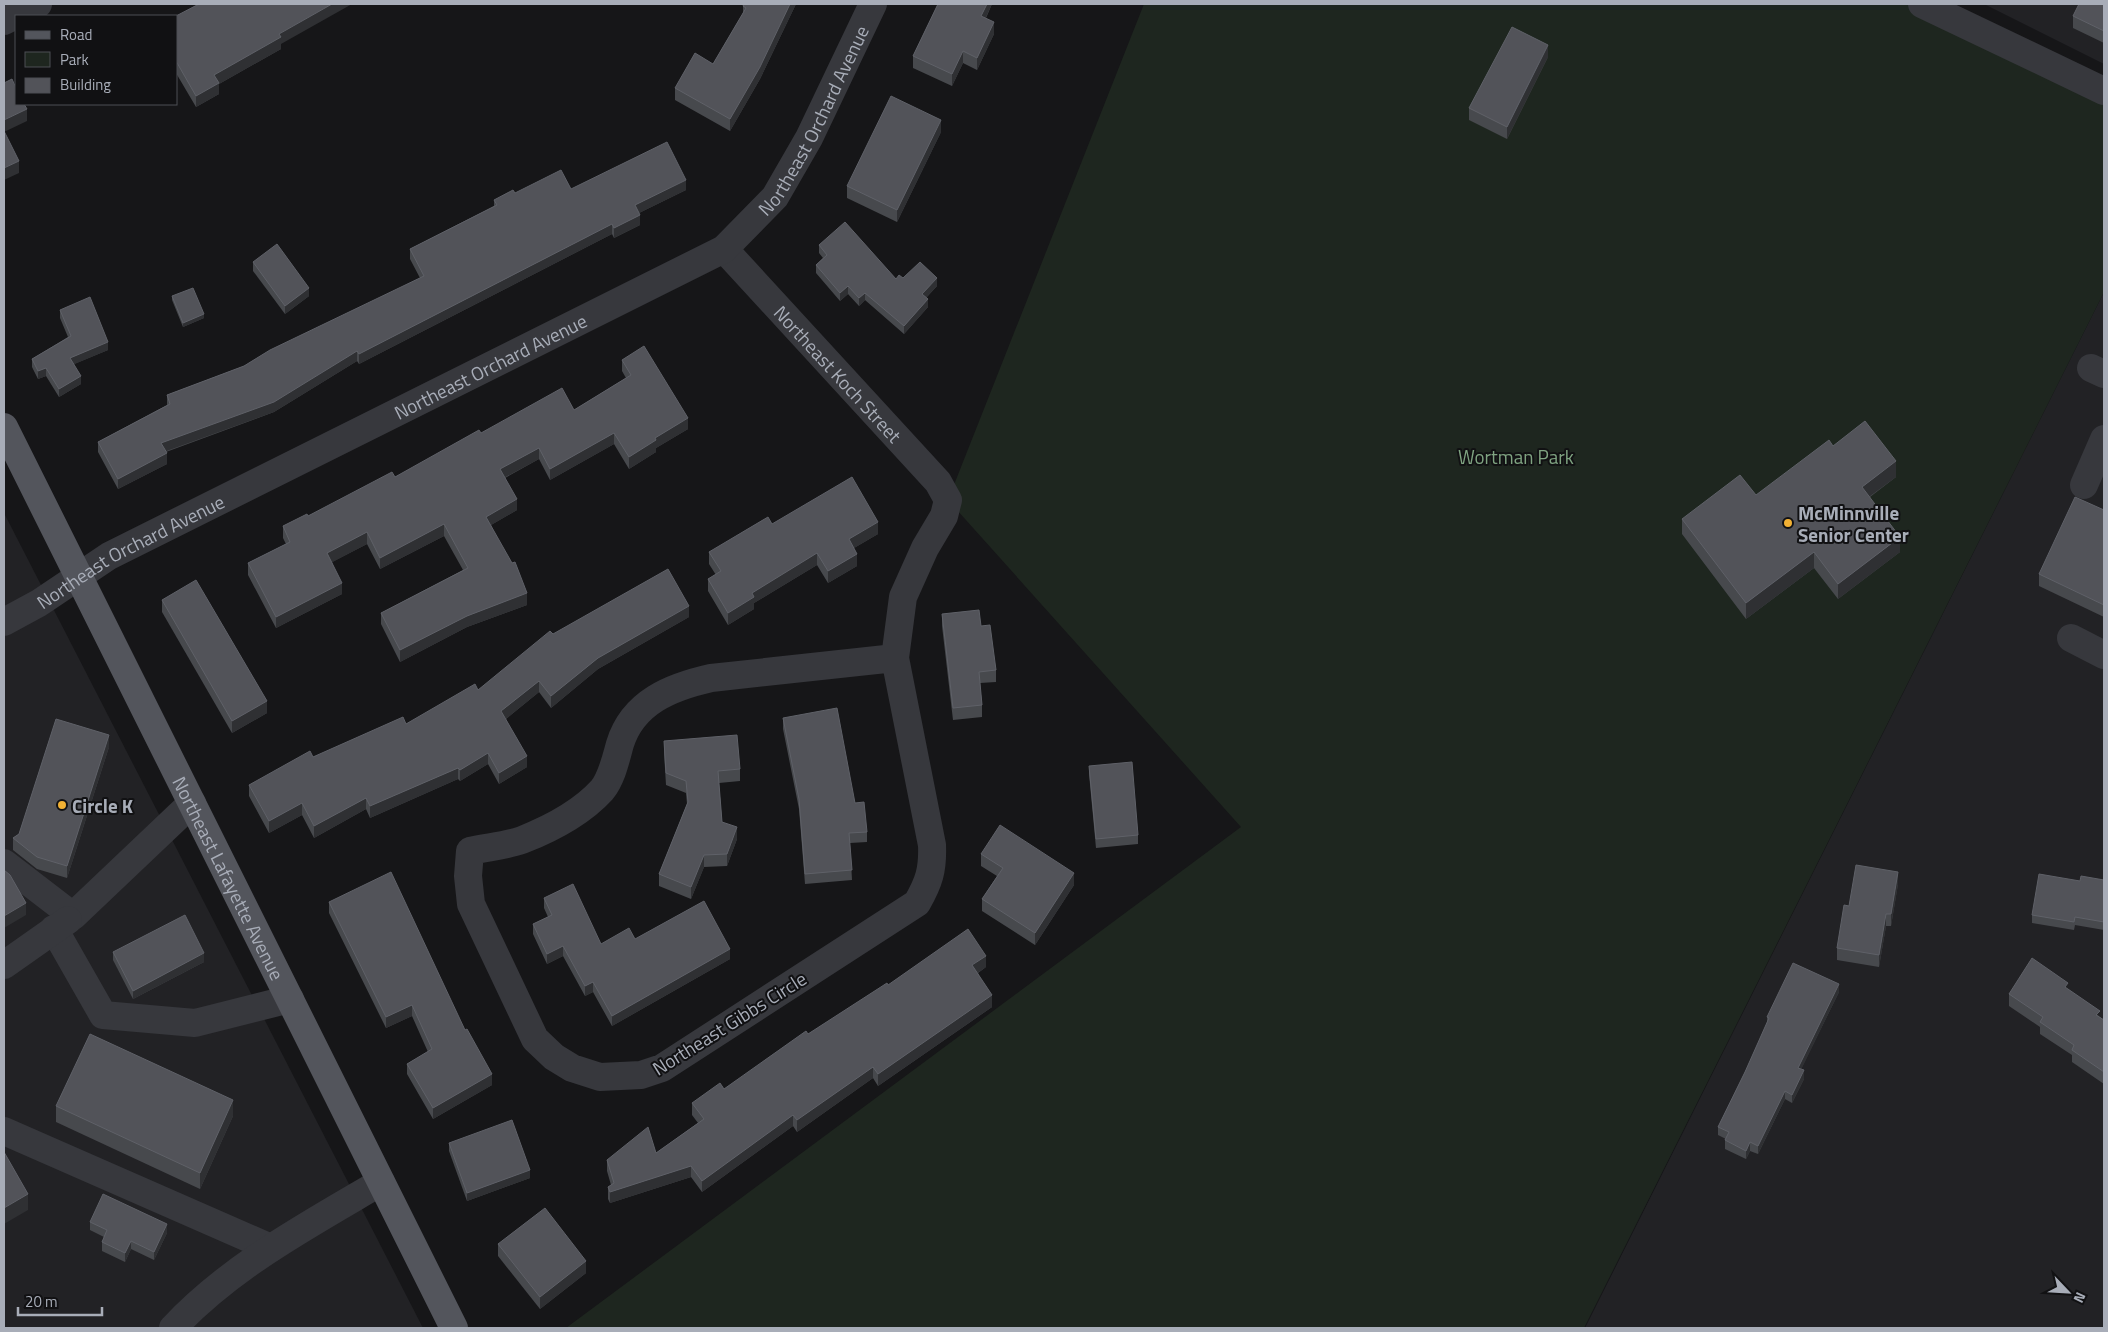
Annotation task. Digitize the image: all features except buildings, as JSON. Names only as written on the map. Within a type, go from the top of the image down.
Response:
[{"type":"main road","name":"Northeast Lafayette Avenue","points":[[4,427],[454,1328]]},
{"type":"street","points":[[16,15],[38,4]]},
{"type":"street","name":"Northeast Orchard Avenue","points":[[4,622],[39,603],[109,556],[724,249],[774,197],[809,138],[873,4]]},
{"type":"street","points":[[1922,4],[2104,91]]},
{"type":"street","name":"Northeast Koch Street","points":[[724,249],[938,482],[948,500]]},
{"type":"street","points":[[2084,486],[2104,439]]},
{"type":"street","name":"Northeast Gibbs Circle","points":[[895,658],[710,678],[680,687],[644,706],[632,718],[622,738],[604,788],[587,804],[556,824],[521,840],[470,851],[468,876],[471,904],[535,1039],[554,1057],[572,1068],[600,1077],[641,1076],[662,1068],[917,903],[928,883],[932,864],[932,846],[895,658],[903,597],[924,548],[944,516],[948,500]]},
{"type":"street","points":[[2072,638],[2104,655]]},
{"type":"street","points":[[4,965],[64,923],[192,803]]},
{"type":"street","points":[[4,863],[64,923],[103,1015],[195,1023],[290,1000]]},
{"type":"street","points":[[4,1131],[271,1248]]},
{"type":"street","points":[[173,1328],[194,1306],[271,1248],[381,1182]]},
{"type":"shaded area","points":[[1984,4],[2104,4],[2104,64]]},
{"type":"shaded area","points":[[2104,292],[2104,1328],[1585,1328],[2076,348]]},
{"type":"shaded area","points":[[4,513],[423,1328],[4,1328]]},
{"type":"green space","name":"Wortman Park","points":[[1144,4],[1923,4],[2104,91],[2104,292],[1584,1328],[566,1328],[1241,827],[948,500]]},
{"type":"place","name":"McMinnville Senior Center","points":[[1788,523]]},
{"type":"place","name":"Circle K","points":[[62,805]]}]
